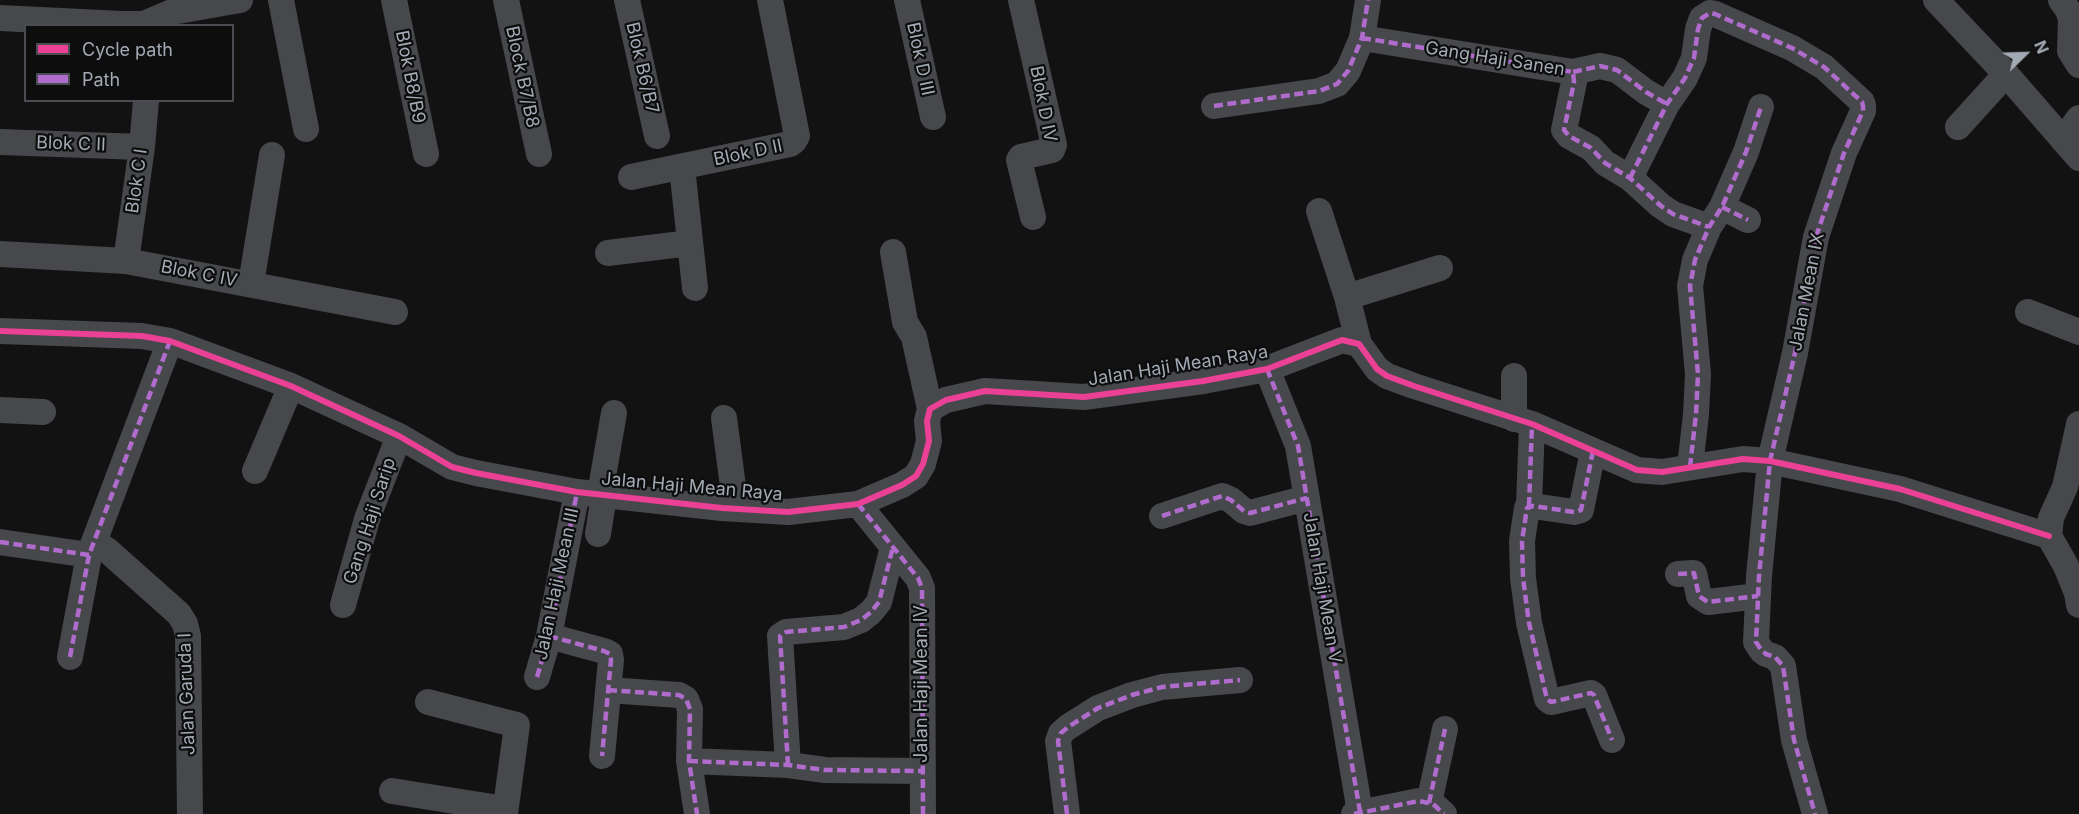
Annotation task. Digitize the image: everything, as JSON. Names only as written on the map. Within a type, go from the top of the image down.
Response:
[{"type":"street","points":[[0,18],[122,24],[145,12],[172,12],[240,0]]},
{"type":"street","points":[[281,0],[306,129]]},
{"type":"street","name":"Blok B8/B9","points":[[394,0],[426,154]]},
{"type":"street","name":"Block B7/B8","points":[[506,0],[539,154]]},
{"type":"street","name":"Blok B6/B7","points":[[627,0],[657,136]]},
{"type":"street","name":"Blok D II","points":[[631,177],[790,144],[794,141],[796,136],[770,0]]},
{"type":"street","name":"Blok D III","points":[[908,0],[933,117]]},
{"type":"street","name":"Blok D IV","points":[[1021,0],[1054,145],[1052,150],[1021,157],[1019,160],[1033,217]]},
{"type":"street","points":[[1214,106],[1319,91],[1337,84],[1348,71],[1362,38],[1368,0]]},
{"type":"street","points":[[1936,0],[2006,74],[2071,149]]},
{"type":"street","points":[[2061,0],[2071,19],[2070,51],[2079,65]]},
{"type":"street","name":"Jalan Mean IX","points":[[1667,104],[1685,78],[1694,58],[1702,18],[1710,13],[1792,48],[1824,67],[1862,102],[1863,111],[1844,153],[1816,237],[1795,353],[1769,470],[1758,596],[1756,642],[1762,651],[1775,657],[1783,666],[1794,740],[1815,814]]},
{"type":"street","name":"Gang Haji Sanen","points":[[1362,38],[1573,72],[1574,82],[1564,130],[1569,136],[1591,148],[1605,163],[1630,178],[1667,210],[1748,220]]},
{"type":"street","points":[[1573,72],[1600,66],[1617,70],[1646,92],[1667,104],[1630,178]]},
{"type":"street","points":[[1958,127],[2006,74]]},
{"type":"street","name":"Blok C I","points":[[126,261],[146,102]]},
{"type":"street","points":[[1690,467],[1698,374],[1690,286],[1695,260],[1746,152],[1761,107]]},
{"type":"street","points":[[2071,149],[2079,118]]},
{"type":"street","name":"Blok C II","points":[[0,142],[142,147]]},
{"type":"street","points":[[251,284],[272,155]]},
{"type":"street","points":[[682,167],[695,288]]},
{"type":"street","points":[[1319,211],[1347,297],[1359,344],[1377,369],[1387,376],[1523,421],[1637,470],[1662,472],[1743,459],[1769,470],[1900,489],[2049,536]]},
{"type":"street","points":[[608,253],[690,243]]},
{"type":"street","points":[[893,252],[905,322],[914,337],[930,409]]},
{"type":"street","name":"Blok C IV","points":[[0,254],[126,261],[395,312]]},
{"type":"street","points":[[1347,297],[1440,268]]},
{"type":"street","points":[[2028,312],[2079,332]]},
{"type":"street","name":"Jalan Haji Mean Raya","points":[[0,331],[142,336],[170,341],[291,386],[399,436],[453,467],[593,493],[736,509],[788,512],[858,504],[902,485],[916,476],[929,441],[927,421],[930,409],[946,400],[985,391],[1084,397],[1203,381],[1268,369],[1342,340],[1359,344]]},
{"type":"street","points":[[70,657],[92,549],[170,341]]},
{"type":"street","name":"Jalan Haji Mean V","points":[[1268,369],[1298,446],[1357,813]]},
{"type":"street","points":[[1514,376],[1523,421],[1529,506],[1522,541],[1523,578],[1529,623],[1547,699],[1551,702],[1591,693],[1594,695],[1612,740]]},
{"type":"street","points":[[255,471],[291,386]]},
{"type":"street","points":[[0,410],[43,412]]},
{"type":"street","points":[[598,534],[593,493],[614,413]]},
{"type":"street","points":[[724,418],[736,509]]},
{"type":"street","points":[[2079,424],[2065,487],[2051,518],[2049,536],[2066,567],[2077,593],[2079,605]]},
{"type":"street","name":"Gang Haji Sarip","points":[[343,605],[367,519],[399,436]]},
{"type":"street","points":[[1529,506],[1574,512],[1581,510],[1593,451]]},
{"type":"street","name":"Jalan Haji Mean III","points":[[537,677],[593,493]]},
{"type":"street","points":[[1162,516],[1222,496],[1250,513],[1307,498]]},
{"type":"street","name":"Jalan Haji Mean IV","points":[[858,504],[918,578],[922,588],[923,814]]},
{"type":"street","points":[[0,542],[92,549]]},
{"type":"street","points":[[788,765],[780,636],[786,632],[844,627],[861,620],[879,602],[893,547]]},
{"type":"street","name":"Jalan Garuda I","points":[[92,549],[107,550],[179,614],[185,624],[188,636],[190,814]]},
{"type":"street","points":[[1678,574],[1694,573],[1699,596],[1708,602],[1758,596]]},
{"type":"street","points":[[549,636],[610,654],[602,756]]},
{"type":"street","points":[[1067,814],[1058,741],[1068,727],[1098,708],[1132,695],[1162,687],[1240,680]]},
{"type":"street","points":[[608,690],[679,695],[686,699],[690,709],[689,761],[697,814]]},
{"type":"street","points":[[392,791],[505,811],[518,725],[429,702]]},
{"type":"street","points":[[1357,813],[1419,801],[1436,809],[1445,729]]},
{"type":"street","points":[[689,761],[788,765],[825,770],[922,771]]},
{"type":"marked path","points":[[1214,106],[1319,91],[1337,84],[1348,71],[1362,38],[1368,0]]},
{"type":"marked path","points":[[1630,178],[1667,104],[1685,78],[1694,58],[1702,18],[1710,13],[1792,48],[1824,67],[1862,102],[1863,111],[1844,153],[1816,237],[1795,353],[1770,461],[1759,576],[1756,642],[1762,651],[1775,657],[1783,666],[1794,740],[1815,814]]},
{"type":"marked path","points":[[1362,38],[1573,72],[1574,82],[1564,130],[1569,136],[1591,148],[1605,163],[1630,178],[1673,214],[1709,227]]},
{"type":"marked path","points":[[1573,72],[1600,66],[1617,70],[1646,92],[1667,104]]},
{"type":"marked path","points":[[1690,467],[1698,374],[1690,286],[1695,260],[1746,152],[1761,107]]},
{"type":"marked path","points":[[1722,207],[1748,220]]},
{"type":"marked path","points":[[70,657],[89,555],[170,341]]},
{"type":"marked path","points":[[1267,369],[1298,446],[1360,812]]},
{"type":"marked path","points":[[1529,506],[1532,424]]},
{"type":"marked path","points":[[1593,451],[1581,510],[1574,512],[1533,506],[1527,508],[1522,541],[1523,578],[1529,623],[1547,699],[1551,702],[1591,693],[1594,695],[1612,740]]},
{"type":"marked path","points":[[537,677],[549,636],[577,492]]},
{"type":"marked path","points":[[1162,516],[1222,496],[1250,513],[1307,498]]},
{"type":"marked path","points":[[858,504],[918,578],[922,588],[923,814]]},
{"type":"marked path","points":[[0,542],[89,555]]},
{"type":"marked path","points":[[788,765],[780,636],[786,632],[844,627],[861,620],[879,602],[893,547]]},
{"type":"marked path","points":[[1678,574],[1694,573],[1699,596],[1708,602],[1758,596]]},
{"type":"marked path","points":[[549,636],[610,654],[602,756]]},
{"type":"marked path","points":[[1067,814],[1058,741],[1061,733],[1068,727],[1098,708],[1132,695],[1162,687],[1240,680]]},
{"type":"marked path","points":[[608,690],[679,695],[686,699],[690,709],[689,761],[697,814]]},
{"type":"marked path","points":[[1429,803],[1445,729]]},
{"type":"marked path","points":[[689,761],[788,765],[825,770],[922,771]]},
{"type":"marked path","points":[[1354,814],[1419,801],[1433,804],[1444,814]]},
{"type":"cycle path","points":[[0,331],[142,336],[170,341],[291,386],[399,436],[452,467],[476,473],[577,492],[722,508],[788,512],[858,504],[902,485],[916,476],[923,464],[929,441],[927,421],[930,409],[946,400],[985,391],[1084,397],[1203,381],[1267,369],[1342,340],[1359,344],[1377,369],[1387,376],[1532,424],[1637,470],[1662,472],[1743,459],[1770,461],[1900,489],[2049,536]]}]
